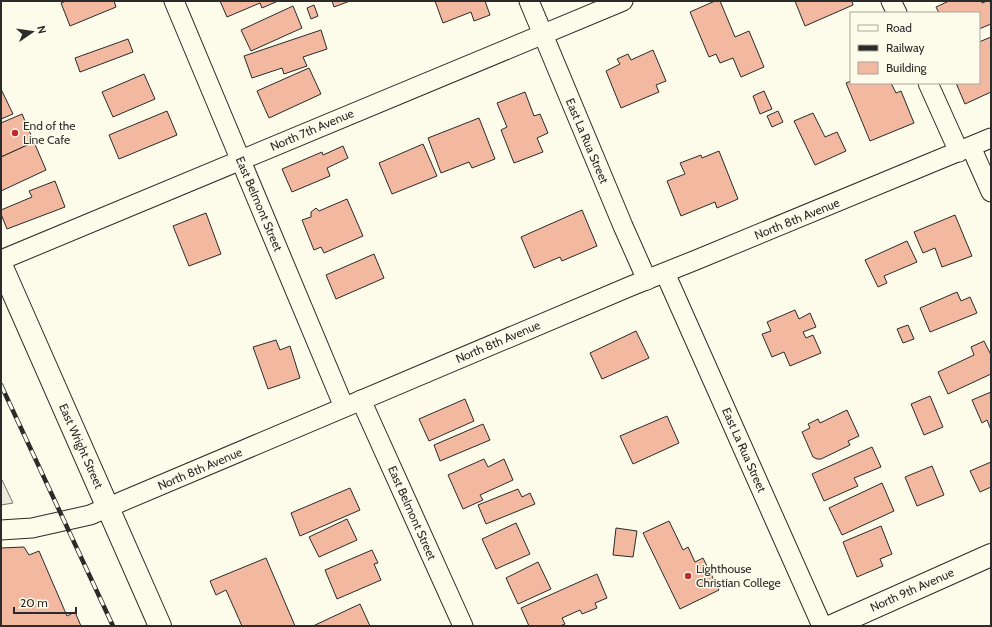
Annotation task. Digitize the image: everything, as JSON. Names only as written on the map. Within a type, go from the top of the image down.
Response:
[{"type":"street","name":"East Belmont Street","points":[[174,1],[241,160],[353,404],[463,626]]},
{"type":"street","name":"East La Rua Street","points":[[529,1],[647,280]]},
{"type":"street","name":"North 7th Avenue","points":[[1,260],[623,1]]},
{"type":"street","points":[[891,1],[896,12]]},
{"type":"street","points":[[929,84],[991,192]]},
{"type":"street","name":"North 8th Avenue","points":[[1,530],[32,528],[90,515],[647,280],[991,138]]},
{"type":"street","name":"East Wright Street","points":[[1,265],[160,626]]},
{"type":"street","name":"East La Rua Street","points":[[665,273],[822,626]]},
{"type":"street","name":"North 9th Avenue","points":[[832,626],[991,555]]},
{"type":"shaded area","points":[[1,478],[13,503],[1,505]]},
{"type":"building","points":[[66,1],[114,1],[116,7],[70,26],[61,3]]},
{"type":"building","points":[[220,1],[278,1],[262,8],[260,3],[227,17]]},
{"type":"building","points":[[332,1],[350,1],[334,7]]},
{"type":"building","points":[[435,1],[485,1],[490,15],[474,21],[471,12],[443,23]]},
{"type":"building","points":[[715,1],[720,1],[735,37],[749,31],[764,67],[741,77],[733,58],[720,63],[716,54],[709,57],[690,12]]},
{"type":"building","points":[[795,1],[852,1],[853,5],[805,26]]},
{"type":"building","points":[[949,1],[982,1],[982,3],[991,1],[991,24],[980,29],[980,12],[938,12],[936,7]]},
{"type":"building","points":[[314,5],[318,16],[311,19],[307,8]]},
{"type":"building","points":[[293,6],[302,28],[251,51],[241,30]]},
{"type":"building","points":[[321,30],[327,49],[303,57],[307,66],[284,74],[282,68],[252,78],[244,56]]},
{"type":"building","points":[[991,37],[991,92],[965,104],[956,84],[980,84],[980,42]]},
{"type":"building","points":[[128,39],[133,52],[80,72],[75,58]]},
{"type":"building","points":[[653,50],[666,81],[656,85],[659,92],[621,108],[606,71],[620,64],[617,59],[628,54],[631,60]]},
{"type":"building","points":[[309,68],[321,94],[269,118],[257,91]]},
{"type":"building","points":[[144,74],[155,99],[113,117],[102,92]]},
{"type":"building","points":[[850,81],[850,84],[892,84],[896,93],[901,91],[914,123],[870,141],[846,83]]},
{"type":"building","points":[[1,89],[13,114],[1,119]]},
{"type":"building","points":[[764,91],[772,109],[760,114],[753,96]]},
{"type":"building","points":[[525,92],[534,116],[540,114],[548,133],[537,138],[543,152],[514,163],[501,130],[507,127],[497,103]]},
{"type":"building","points":[[167,111],[177,135],[119,159],[109,135]]},
{"type":"building","points":[[778,111],[783,122],[772,127],[767,116]]},
{"type":"building","points":[[813,113],[825,137],[837,132],[846,151],[815,165],[794,121]]},
{"type":"building","name":"End of the Line Cafe","points":[[22,114],[34,142],[1,157],[1,123]]},
{"type":"building","points":[[479,118],[495,159],[472,168],[469,162],[441,173],[428,138]]},
{"type":"building","points":[[34,142],[46,170],[1,191],[1,157]]},
{"type":"building","points":[[423,144],[437,176],[392,194],[379,163]]},
{"type":"building","points":[[343,146],[348,158],[327,168],[330,176],[292,192],[282,169],[322,152],[323,155]]},
{"type":"building","points":[[719,151],[738,199],[717,208],[715,202],[681,216],[667,181],[685,174],[680,163],[701,155],[702,158]]},
{"type":"building","points":[[55,181],[65,207],[7,229],[1,214],[1,210],[32,197],[29,191]]},
{"type":"building","points":[[347,199],[363,236],[324,253],[321,247],[314,250],[302,220],[311,217],[311,212],[316,208],[319,211]]},
{"type":"building","points":[[582,210],[597,246],[562,261],[560,257],[534,268],[521,237]]},
{"type":"building","points":[[206,213],[221,254],[189,266],[173,226]]},
{"type":"building","points":[[955,215],[972,256],[942,267],[935,248],[923,253],[914,232]]},
{"type":"building","points":[[907,241],[917,262],[884,276],[887,283],[878,287],[865,260]]},
{"type":"building","points":[[374,254],[384,278],[336,299],[326,275]]},
{"type":"building","points":[[957,292],[961,301],[970,297],[977,313],[930,332],[920,308]]},
{"type":"building","points":[[795,310],[799,319],[810,313],[816,327],[803,332],[806,338],[813,335],[821,353],[790,366],[784,352],[772,357],[762,334],[771,331],[767,322]]},
{"type":"building","points":[[908,325],[914,339],[903,343],[897,329]]},
{"type":"building","points":[[636,331],[649,358],[602,379],[590,353]]},
{"type":"building","points":[[276,340],[280,350],[290,346],[300,378],[268,389],[253,347]]},
{"type":"building","points":[[984,341],[991,355],[991,374],[948,394],[938,372],[974,355],[971,347]]},
{"type":"building","points":[[991,392],[991,430],[987,420],[982,423],[972,400]]},
{"type":"building","points":[[930,396],[943,427],[924,435],[911,404]]},
{"type":"building","points":[[465,399],[474,421],[429,441],[419,419]]},
{"type":"building","points":[[847,410],[859,436],[848,441],[850,445],[821,459],[813,457],[802,432],[810,428],[808,424],[818,419],[820,423]]},
{"type":"building","points":[[667,416],[679,443],[633,464],[620,436]]},
{"type":"building","points":[[483,424],[490,440],[440,461],[434,445]]},
{"type":"building","points":[[872,447],[881,467],[854,478],[858,486],[824,501],[812,474]]},
{"type":"building","points":[[484,459],[488,467],[504,459],[513,480],[480,495],[483,500],[463,509],[448,475]]},
{"type":"building","points":[[991,462],[991,487],[980,492],[970,471]]},
{"type":"building","points":[[932,466],[944,495],[917,506],[905,477]]},
{"type":"building","points":[[882,483],[894,511],[842,535],[829,508]]},
{"type":"building","points":[[350,488],[360,510],[300,536],[291,513]]},
{"type":"building","points":[[518,489],[522,497],[530,493],[535,504],[486,524],[478,505]]},
{"type":"building","points":[[347,519],[357,540],[319,557],[309,537]]},
{"type":"building","name":"Lighthouse Christian College","points":[[669,521],[683,550],[688,547],[695,562],[703,558],[719,590],[680,609],[643,533]]},
{"type":"building","points":[[516,523],[530,554],[496,569],[482,539]]},
{"type":"building","points":[[881,526],[892,554],[880,559],[883,566],[857,577],[843,542]]},
{"type":"building","points":[[616,528],[637,531],[633,557],[613,555]]},
{"type":"building","points":[[24,547],[29,555],[39,551],[67,616],[75,612],[81,626],[1,626],[1,548]]},
{"type":"building","points":[[372,550],[378,563],[374,564],[381,580],[337,599],[325,570]]},
{"type":"building","points":[[266,558],[295,626],[242,626],[226,590],[216,595],[210,581]]},
{"type":"building","points":[[538,562],[551,589],[518,604],[506,578]]},
{"type":"building","points":[[597,574],[607,598],[595,603],[597,608],[582,614],[580,610],[562,618],[565,624],[560,626],[529,626],[521,608]]},
{"type":"building","points":[[360,604],[370,626],[313,626]]},
{"type":"railway","points":[[1,385],[113,626]]},
{"type":"place","name":"End of the Line Cafe","points":[[15,133]]},
{"type":"place","name":"Lighthouse Christian College","points":[[688,576]]}]
